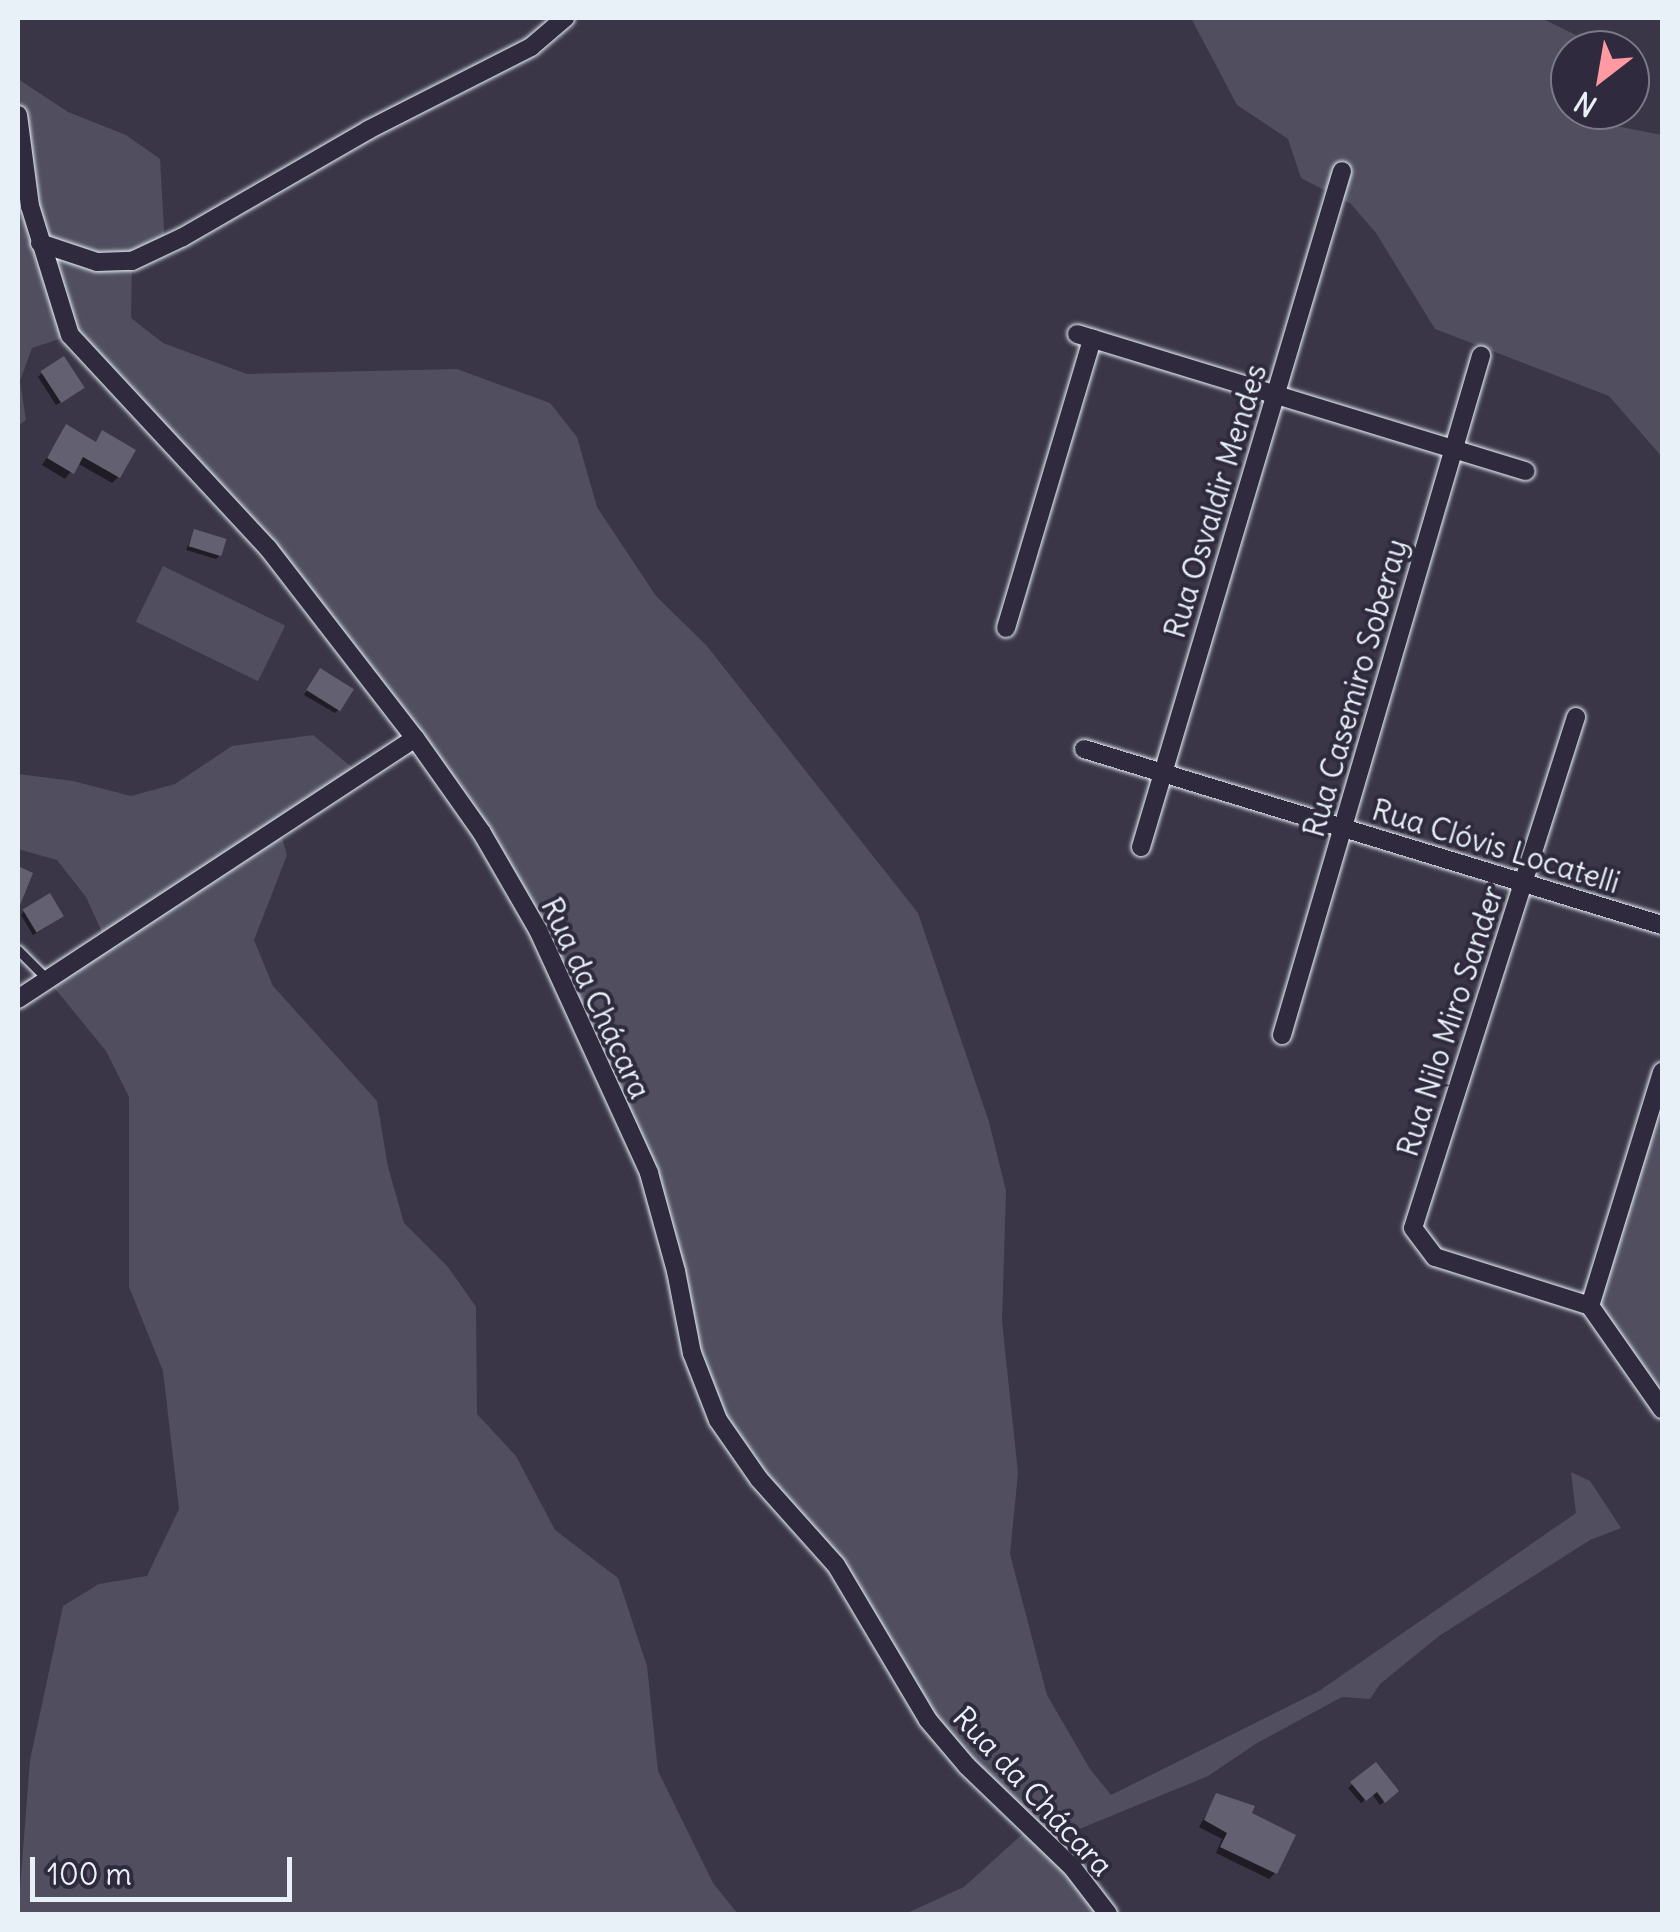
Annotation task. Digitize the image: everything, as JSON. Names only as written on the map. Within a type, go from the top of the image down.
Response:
[{"type":"street","points":[[40,243],[97,262],[132,261],[183,238],[368,130],[530,48],[565,18]]},
{"type":"street","name":"Rua da Chácara","points":[[18,122],[40,243],[70,335],[268,548],[415,738],[482,833],[538,930],[649,1173],[676,1271],[692,1352],[718,1420],[759,1479],[836,1565],[928,1720],[966,1766],[1072,1866],[1108,1914]]},
{"type":"street","name":"Rua Osvaldir Mendes","points":[[1141,848],[1342,171]]},
{"type":"street","points":[[1006,628],[1084,336],[1526,471]]},
{"type":"street","name":"Rua Casemiro Soberay","points":[[1282,1035],[1481,356]]},
{"type":"street","name":"Rua Nilo Miro Sander","points":[[1576,716],[1414,1228],[1435,1258],[1590,1306]]},
{"type":"street","points":[[18,999],[415,738]]},
{"type":"street","name":"Rua Clóvis Locatelli","points":[[1084,749],[1662,925]]},
{"type":"street","points":[[1662,1072],[1590,1306],[1662,1409]]},
{"type":"lane","points":[[18,950],[48,980]]},
{"type":"shaded area","points":[[1191,18],[1541,18],[1566,30],[1550,30],[1550,130],[1637,130],[1662,135],[1662,457],[1609,396],[1435,329],[1376,233],[1351,204],[1301,178],[1288,139],[1237,105]]},
{"type":"shaded area","points":[[18,79],[68,112],[126,135],[160,159],[165,246],[132,261],[131,318],[163,343],[247,374],[457,369],[550,403],[577,437],[597,507],[656,596],[706,645],[918,913],[989,1122],[1006,1191],[1002,1321],[1018,1473],[1010,1554],[1047,1695],[1090,1769],[1111,1795],[1319,1691],[1576,1513],[1571,1472],[1590,1481],[1621,1528],[1590,1540],[1439,1636],[1380,1684],[1370,1699],[1342,1697],[1257,1743],[1208,1776],[1048,1842],[1108,1914],[905,1914],[964,1887],[1030,1827],[967,1766],[888,1649],[718,1420],[649,1173],[482,833],[268,548],[71,335],[32,348],[20,381],[26,420],[18,426]]},
{"type":"shaded area","points":[[163,566],[285,626],[258,681],[136,622]]},
{"type":"shaded area","points":[[313,735],[360,774],[279,828],[287,855],[254,940],[273,986],[377,1101],[388,1167],[404,1223],[448,1267],[476,1307],[477,1414],[516,1456],[555,1530],[618,1578],[647,1666],[658,1771],[713,1883],[738,1914],[18,1914],[30,1760],[63,1606],[99,1584],[147,1576],[179,1509],[163,1371],[129,1287],[129,1097],[106,1051],[48,980],[106,941],[86,897],[57,860],[18,849],[18,774],[73,781],[131,796],[175,784],[232,746]]},
{"type":"shaded area","points":[[1662,1072],[1662,1409],[1590,1306]]},
{"type":"building","points":[[64,356],[85,388],[61,403],[41,371]]},
{"type":"building","points":[[66,424],[96,442],[102,430],[136,450],[120,478],[83,457],[74,474],[47,458]]},
{"type":"building","points":[[194,529],[227,539],[221,556],[189,546]]},
{"type":"building","points":[[320,668],[354,689],[340,711],[306,690]]},
{"type":"building","points":[[18,866],[33,873],[18,910]]},
{"type":"building","points":[[50,893],[64,916],[36,933],[23,909]]},
{"type":"building","points":[[1376,1762],[1399,1791],[1385,1803],[1377,1792],[1366,1801],[1350,1782]]},
{"type":"building","points":[[1216,1793],[1255,1806],[1252,1813],[1296,1835],[1277,1874],[1220,1847],[1227,1833],[1204,1820]]}]
